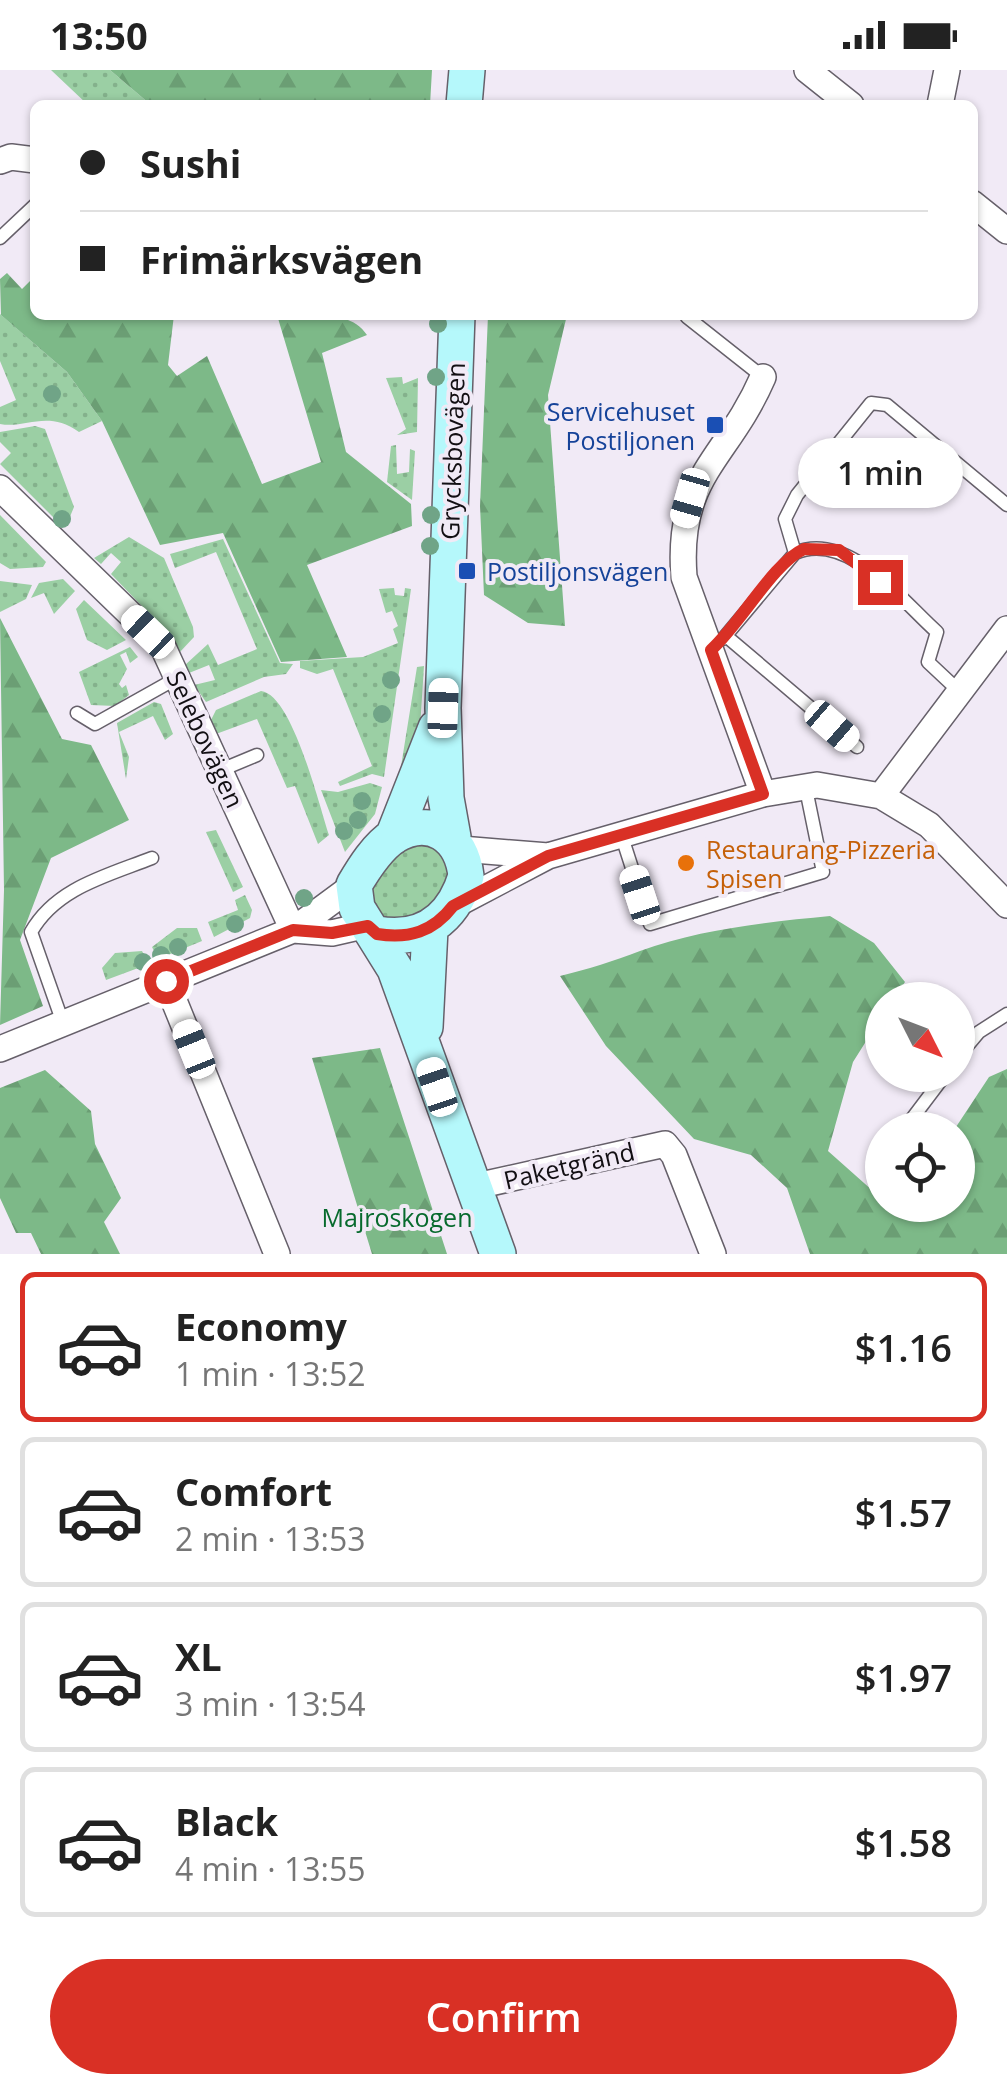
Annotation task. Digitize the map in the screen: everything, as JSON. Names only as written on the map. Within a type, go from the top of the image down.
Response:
[{"type":"street","points":[[464,100],[467,70]]},
{"type":"street","points":[[807,70],[845,100]]},
{"type":"street","points":[[941,100],[948,70]]},
{"type":"street","points":[[0,161],[30,160]]},
{"type":"street","points":[[978,207],[1007,231]]},
{"type":"street","name":"Grycksbovägen","points":[[457,320],[443,708],[446,798],[457,843]]},
{"type":"street","points":[[763,377],[751,405],[690,498],[684,518],[684,578],[718,643],[763,794]]},
{"type":"street","name":"Selebovägen","points":[[0,488],[162,646],[293,930]]},
{"type":"street","points":[[881,796],[1007,629]]},
{"type":"street","name":"Grycksbovägen","points":[[393,837],[443,708]]},
{"type":"street","points":[[293,930],[372,930],[394,937],[441,917],[548,856],[763,794],[817,786],[881,796],[929,825],[1007,905]]},
{"type":"street","points":[[0,1049],[293,930],[354,885],[393,837],[426,828],[457,843],[548,856]]},
{"type":"street","points":[[425,1054],[441,917],[466,876],[457,843]]},
{"type":"street","points":[[354,885],[356,908],[395,969],[498,1254]]},
{"type":"street","points":[[166,981],[277,1254]]},
{"type":"street","name":"Paketgränd","points":[[472,1187],[665,1144],[674,1155],[714,1254]]},
{"type":"lane","points":[[0,238],[30,210]]},
{"type":"lane","points":[[690,320],[763,377]]},
{"type":"lane","points":[[796,553],[785,518],[797,495],[871,402],[887,405],[1007,506]]},
{"type":"lane","points":[[857,747],[718,643],[796,553],[816,548],[839,550],[937,632],[928,662],[960,692]]},
{"type":"lane","points":[[77,713],[95,724],[178,678]]},
{"type":"lane","points":[[221,770],[257,755]]},
{"type":"lane","points":[[622,837],[650,924],[824,872],[806,789]]},
{"type":"lane","points":[[64,1023],[30,932],[42,914],[65,894],[152,858]]},
{"type":"lane","points":[[975,1037],[1007,1014]]},
{"type":"lane","points":[[917,1112],[932,1092]]},
{"type":"green space","points":[[51,70],[110,70],[145,100],[83,100]]},
{"type":"green space","points":[[110,70],[432,70],[430,100],[145,100]]},
{"type":"green space","points":[[7,273],[22,289],[30,281],[30,320],[173,320],[168,365],[177,376],[207,356],[262,484],[321,462],[278,320],[350,320],[359,326],[367,335],[322,353],[346,452],[411,504],[412,526],[307,565],[347,657],[281,662],[223,533],[160,545],[102,421],[67,372],[1,315],[0,279]]},
{"type":"green space","points":[[0,314],[67,372],[102,421],[79,432],[57,422],[0,424],[0,407],[16,400],[0,361]]},
{"type":"green space","points":[[488,320],[566,320],[548,395],[565,626],[528,623],[484,595],[480,506]]},
{"type":"green space","points":[[402,377],[403,384],[418,378],[417,432],[397,435],[406,429],[386,378]]},
{"type":"green space","points":[[35,426],[45,429],[74,507],[69,519],[60,524],[0,464],[11,453],[0,442],[0,432]]},
{"type":"green space","points":[[396,445],[397,474],[409,472],[410,449],[415,451],[412,500],[387,482],[391,446]]},
{"type":"green space","points":[[0,515],[46,562],[43,567],[10,569],[0,563]]},
{"type":"green space","points":[[129,537],[164,558],[193,627],[194,637],[179,653],[158,623],[111,574],[121,562],[111,553],[101,564],[94,558]]},
{"type":"green space","points":[[223,539],[280,663],[293,664],[286,674],[264,677],[206,702],[194,685],[215,680],[209,665],[189,673],[185,665],[208,644],[218,665],[257,649],[216,552],[175,568],[170,554]]},
{"type":"green space","points":[[63,579],[75,591],[54,614],[44,593],[31,598],[39,583]]},
{"type":"green space","points":[[0,581],[32,585],[26,599],[0,612]]},
{"type":"green space","points":[[394,588],[395,595],[404,596],[405,588],[411,589],[384,777],[372,774],[340,786],[338,782],[372,766],[333,669],[317,674],[300,668],[300,661],[363,657],[398,643],[393,629],[398,626],[392,611],[386,613],[379,589]]},
{"type":"green space","points":[[84,600],[126,640],[107,650],[87,640],[76,609]]},
{"type":"green space","points":[[0,618],[62,739],[91,745],[129,820],[51,858],[20,940],[43,1006],[0,1025],[4,890]]},
{"type":"green space","points":[[130,647],[138,657],[130,663],[126,652],[120,655],[127,669],[119,684],[122,688],[126,685],[129,695],[115,706],[91,705],[79,672]]},
{"type":"green space","points":[[424,666],[420,728],[398,785],[417,667]]},
{"type":"green space","points":[[261,691],[283,711],[303,753],[329,835],[318,844],[295,786],[287,788],[257,719],[216,734],[210,722],[216,710]]},
{"type":"green space","points":[[154,702],[161,704],[173,734],[165,740],[153,716],[119,732],[129,757],[126,779],[117,723]]},
{"type":"green space","points":[[370,783],[382,787],[375,814],[345,852],[321,790],[338,792]]},
{"type":"green space","points":[[216,830],[243,887],[233,892],[206,832]]},
{"type":"green space","points":[[441,840],[451,884],[413,924],[375,917],[369,879],[398,846]]},
{"type":"green space","points":[[245,895],[252,910],[250,918],[214,937],[208,922],[238,910],[235,900]]},
{"type":"green space","points":[[830,916],[874,943],[905,982],[865,982],[865,1043],[853,1062],[828,1151],[865,1184],[865,1222],[975,1222],[975,1112],[966,1112],[989,1077],[1007,1069],[1007,1254],[810,1254],[787,1188],[751,1155],[694,1139],[606,1046],[560,976],[663,943],[758,924]]},
{"type":"green space","points":[[177,928],[197,928],[202,941],[158,959],[152,947]]},
{"type":"green space","points":[[142,951],[149,964],[106,980],[102,968],[115,953]]},
{"type":"green space","name":"Majroskogen","points":[[380,1048],[447,1254],[372,1254],[312,1058]]},
{"type":"green space","points":[[45,1070],[91,1111],[95,1144],[121,1198],[104,1222],[120,1254],[41,1254],[31,1233],[16,1233],[0,1198],[0,1088]]},
{"type":"place","name":"Servicehuset Postiljonen","points":[[715,425]]},
{"type":"place","name":"Postiljonsvägen","points":[[467,571]]},
{"type":"place","name":"Restaurang-Pizzeria Spisen","points":[[686,863]]},
{"type":"route","points":[[166,981],[293,930],[332,933],[368,926],[377,934],[394,937],[416,934],[444,918],[453,906],[504,883],[548,856],[763,794],[711,650],[734,630],[775,573],[804,549],[839,550],[880,582]]}]
